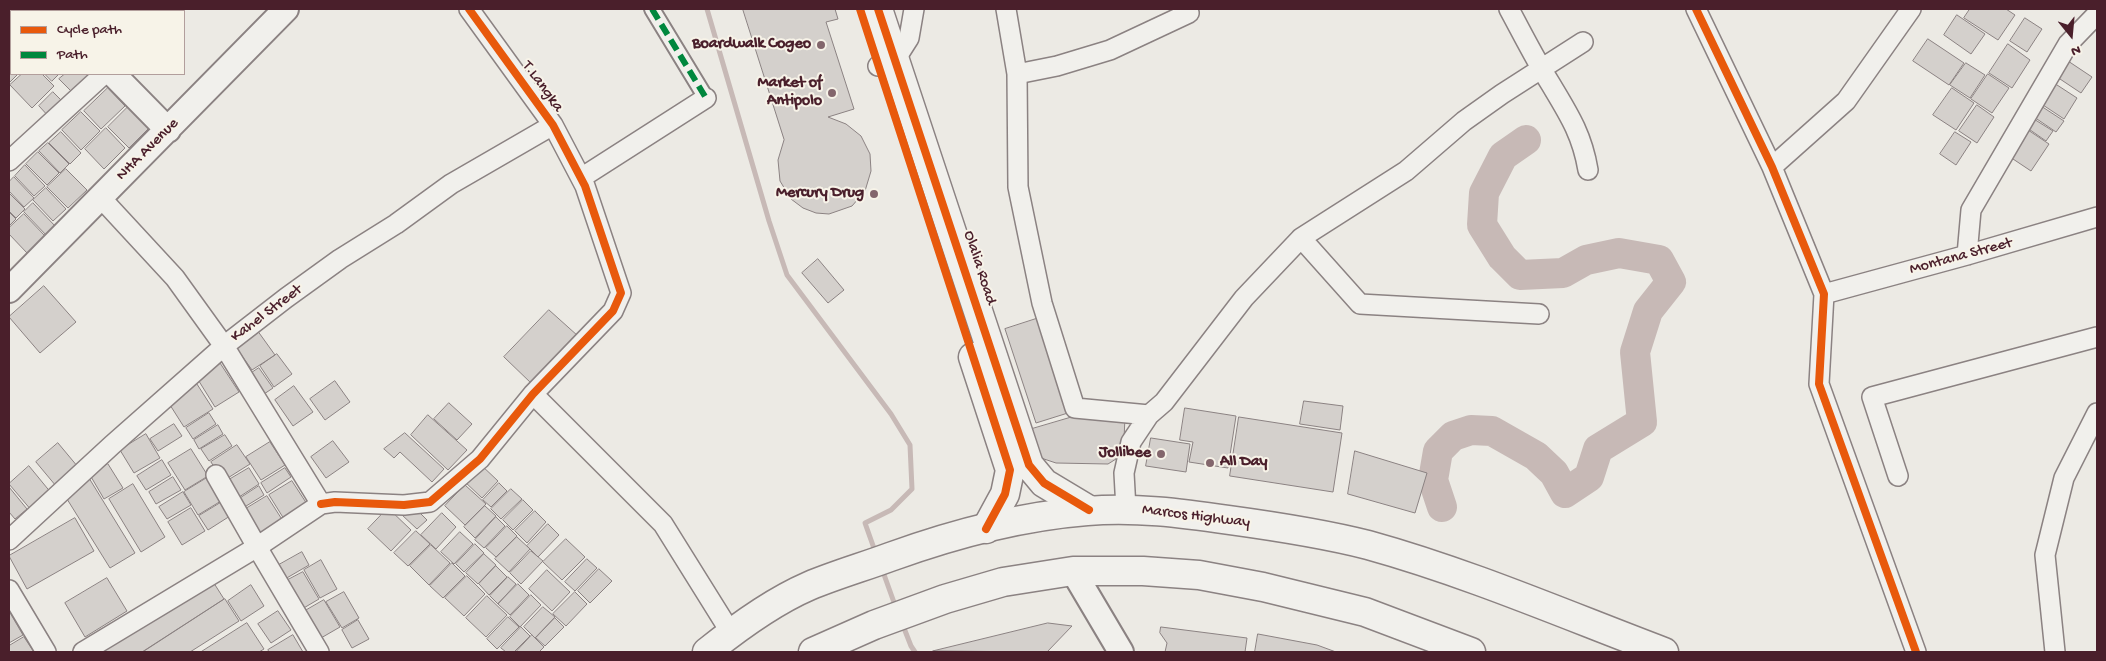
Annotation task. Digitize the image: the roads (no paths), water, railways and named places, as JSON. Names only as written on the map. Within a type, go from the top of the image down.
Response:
[{"type":"main road","name":"Olalia Road","points":[[860,9],[887,63],[1029,465],[1044,483],[1088,510]]},
{"type":"main road","name":"Olalia Road","points":[[878,9],[887,63],[1010,470],[1004,494],[986,529]]},
{"type":"main road","name":"Marcos Highway","points":[[707,652],[768,608],[808,586],[881,560],[986,529],[1060,514],[1088,510],[1126,509],[1162,510],[1248,522],[1367,545],[1453,572],[1664,652]]},
{"type":"main road","points":[[813,652],[906,612],[1002,582],[1073,571],[1143,571],[1198,575],[1263,587],[1365,612],[1471,652]]},
{"type":"street","name":"NHA Avenue","points":[[9,290],[286,9]]},
{"type":"street","name":"T.Langka","points":[[321,504],[336,502],[404,505],[430,502],[480,459],[533,394],[613,312],[621,293],[583,182],[553,125],[469,9]]},
{"type":"street","points":[[583,182],[647,133],[706,98],[652,9]]},
{"type":"street","points":[[887,63],[909,38],[914,9]]},
{"type":"street","points":[[1006,9],[1016,74],[1018,187],[1042,303],[1076,408],[1149,415]]},
{"type":"street","points":[[1509,9],[1541,68],[1576,126],[1582,142],[1588,170]]},
{"type":"street","points":[[1696,9],[1772,166],[1824,294],[1819,384],[1916,652]]},
{"type":"street","points":[[1772,166],[1846,101],[1911,9]]},
{"type":"street","points":[[1016,74],[1057,66],[1110,50],[1189,13]]},
{"type":"street","points":[[1967,256],[1971,210],[2068,44],[2097,14]]},
{"type":"street","points":[[1126,509],[1124,473],[1131,442],[1149,415],[1164,402],[1244,298],[1301,238],[1406,172],[1464,121],[1541,68],[1583,42]]},
{"type":"street","points":[[9,161],[103,75]]},
{"type":"street","points":[[114,75],[168,130]]},
{"type":"street","name":"Kahel Street","points":[[9,540],[112,445],[224,346],[340,259],[396,224],[451,184],[553,125]]},
{"type":"street","points":[[83,652],[257,547],[321,504],[224,346],[175,278],[101,198]]},
{"type":"street","name":"Montana Street","points":[[1824,294],[1967,256],[2097,217]]},
{"type":"street","points":[[1301,238],[1360,304],[1539,314]]},
{"type":"street","points":[[1898,476],[1872,397],[2097,338]]},
{"type":"street","points":[[533,394],[663,524],[731,633]]},
{"type":"street","points":[[2055,652],[2046,555],[2064,478],[2097,413]]},
{"type":"street","points":[[216,475],[319,652]]},
{"type":"street","points":[[1073,571],[1121,652]]},
{"type":"street","points":[[9,590],[46,652]]},
{"type":"waterway","points":[[707,9],[769,221],[787,275],[891,414],[910,445],[912,489],[891,510],[865,523],[876,554]]},
{"type":"waterway","points":[[1442,507],[1433,480],[1438,451],[1453,436],[1471,430],[1492,431],[1536,456],[1554,473],[1565,493],[1589,477],[1598,449],[1642,422],[1635,352],[1648,311],[1671,282],[1659,260],[1619,253],[1586,260],[1563,273],[1520,275],[1502,257],[1482,225],[1484,193],[1503,156],[1526,140]]},
{"type":"waterway","points":[[882,569],[896,608]]},
{"type":"waterway","points":[[902,623],[915,652]]},
{"type":"place","name":"Boardwalk Cogeo","points":[[821,45]]},
{"type":"place","name":"Market of Antipolo","points":[[832,93]]},
{"type":"place","name":"Mercury Drug","points":[[874,194]]},
{"type":"place","name":"Jollibee","points":[[1161,454]]},
{"type":"place","name":"All Day","points":[[1210,463]]}]
